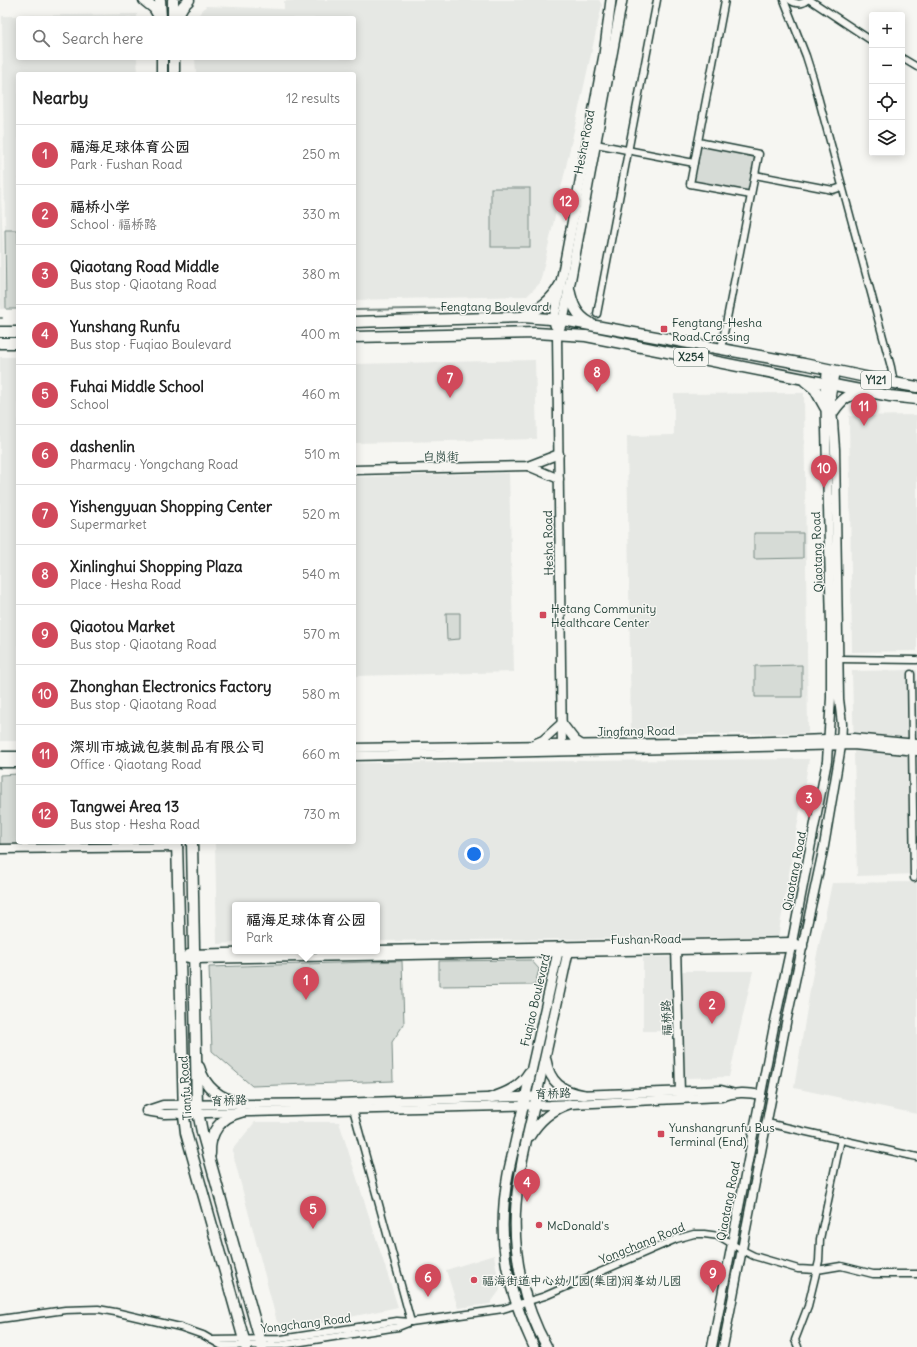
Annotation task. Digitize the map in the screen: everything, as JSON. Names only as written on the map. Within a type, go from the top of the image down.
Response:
[{"type":"main road","points":[[144,0],[154,8],[159,16]]},
{"type":"main road","points":[[160,0],[160,16]]},
{"type":"main road","points":[[172,0],[174,16]]},
{"type":"main road","points":[[176,16],[189,0]]},
{"type":"main road","name":"Hesha Road","points":[[557,334],[558,319],[604,54],[611,0]]},
{"type":"main road","name":"Hesha Road","points":[[564,287],[596,144],[622,0]]},
{"type":"main road","points":[[162,60],[162,72]]},
{"type":"main road","points":[[174,60],[174,72]]},
{"type":"main road","points":[[523,317],[546,304],[564,287]]},
{"type":"main road","name":"X254","points":[[564,287],[579,315],[595,326]]},
{"type":"main road","name":"Fengtang Boulevard","points":[[356,322],[523,317],[558,319],[917,387]]},
{"type":"main road","points":[[0,332],[16,332]]},
{"type":"main road","points":[[356,337],[557,334]]},
{"type":"main road","name":"X254","points":[[557,334],[586,336],[828,384]]},
{"type":"main road","points":[[0,343],[16,343]]},
{"type":"main road","points":[[800,378],[810,383],[829,410],[844,398],[855,393],[866,391]]},
{"type":"main road","name":"Y121","points":[[828,384],[890,396],[917,399]]},
{"type":"main road","name":"Tianfu Road","points":[[192,844],[198,1109],[210,1162],[261,1344]]},
{"type":"main road","name":"Tianfu Road","points":[[177,845],[184,1109],[186,1133],[245,1344]]},
{"type":"main road","name":"Fuqiao Boulevard","points":[[546,1347],[527,1302],[518,1264],[515,1231],[516,1204],[519,1176],[546,1050],[563,950]]},
{"type":"main road","name":"Fuqiao Boulevard","points":[[534,1347],[516,1305],[506,1267],[503,1238],[504,1204],[508,1174],[532,1067],[563,950]]},
{"type":"main road","points":[[546,1050],[548,1071],[552,1079],[564,1089],[584,1095]]},
{"type":"main road","points":[[196,1054],[201,1075],[207,1084],[223,1098],[241,1108],[218,1125],[211,1142],[210,1162]]},
{"type":"main road","points":[[490,1098],[501,1095],[517,1086],[524,1080],[532,1067]]},
{"type":"main road","points":[[526,1143],[541,1121],[554,1111],[569,1104]]},
{"type":"street","points":[[597,314],[657,0]]},
{"type":"street","points":[[725,0],[690,184],[751,195]]},
{"type":"street","points":[[784,0],[813,78],[891,367],[894,383]]},
{"type":"street","points":[[790,0],[796,3],[801,3],[808,0],[869,39]]},
{"type":"street","points":[[905,60],[917,66]]},
{"type":"street","points":[[698,142],[759,154],[721,349]]},
{"type":"street","points":[[596,144],[694,163]]},
{"type":"street","points":[[755,175],[833,190],[842,187]]},
{"type":"street","name":"Hesha Road","points":[[557,334],[562,747]]},
{"type":"street","name":"Qiaotang Road","points":[[723,1347],[786,1023],[824,846],[841,742],[842,724],[839,699],[839,662],[828,384],[831,370]]},
{"type":"street","name":"Qiaotang Road","points":[[712,1347],[775,1021],[792,945],[820,802],[829,743],[831,698],[831,625],[829,410]]},
{"type":"street","points":[[528,466],[559,454]]},
{"type":"street","points":[[528,466],[559,479]]},
{"type":"street","name":"白岗街","points":[[356,470],[528,466]]},
{"type":"street","points":[[839,662],[874,659],[917,660]]},
{"type":"street","points":[[911,674],[914,747],[914,878]]},
{"type":"street","points":[[534,744],[543,740],[562,723],[575,740],[581,744]]},
{"type":"street","name":"Jingfang Road","points":[[356,748],[534,744],[562,747],[581,744],[741,742],[829,743]]},
{"type":"street","name":"Jingfang Road","points":[[356,756],[562,747],[841,742],[860,746],[914,747]]},
{"type":"street","points":[[0,756],[16,756]]},
{"type":"street","points":[[0,764],[16,763]]},
{"type":"street","points":[[0,849],[177,845]]},
{"type":"street","name":"Fushan Road","points":[[380,953],[803,946]]},
{"type":"street","name":"福桥路","points":[[676,947],[680,1092]]},
{"type":"street","name":"Fushan Road","points":[[380,950],[563,950]]},
{"type":"street","name":"Fushan Road","points":[[194,956],[236,954]]},
{"type":"street","name":"Fushan Road","points":[[180,956],[317,954]]},
{"type":"street","name":"育桥路","points":[[241,1108],[353,1109],[524,1102],[584,1095],[721,1090],[732,1093]]},
{"type":"street","name":"育桥路","points":[[535,1101],[569,1104],[721,1097],[732,1093],[741,1092],[761,1096]]},
{"type":"street","name":"育桥路","points":[[184,1109],[490,1098],[524,1102]]},
{"type":"street","points":[[353,1109],[411,1322]]},
{"type":"street","points":[[767,1123],[917,1157]]},
{"type":"street","points":[[798,1347],[796,1340],[808,1306],[819,1262],[820,1239],[841,1139]]},
{"type":"street","points":[[508,1174],[519,1176]]},
{"type":"street","name":"Yongchang Road","points":[[0,1319],[65,1310],[98,1309],[180,1327],[212,1340],[245,1344],[282,1345],[398,1326],[411,1322],[503,1309],[545,1296],[685,1235],[704,1234],[719,1236],[754,1256],[798,1269],[817,1270],[841,1266],[873,1274],[917,1274]]},
{"type":"shaded area","points":[[599,0],[602,5],[540,283],[527,296],[356,300],[356,72],[196,72],[195,60],[356,60],[356,16],[198,16],[206,6],[284,9],[284,1]]},
{"type":"shaded area","points":[[137,14],[137,16],[16,16],[16,60],[137,60],[138,72],[16,72],[16,230],[5,230],[2,16]]},
{"type":"shaded area","points":[[0,132],[1,199],[6,309],[0,309]]},
{"type":"shaded area","points":[[700,145],[755,156],[749,192],[693,182]]},
{"type":"shaded area","points":[[491,188],[530,188],[530,247],[491,247]]},
{"type":"shaded area","points":[[5,230],[16,230],[16,309],[6,309]]},
{"type":"shaded area","points":[[0,357],[16,357],[16,741],[0,741]]},
{"type":"shaded area","points":[[535,360],[537,439],[356,443],[356,364]]},
{"type":"shaded area","points":[[804,393],[808,733],[631,735],[627,436],[674,435],[674,394]]},
{"type":"shaded area","points":[[917,415],[917,651],[852,652],[849,416]]},
{"type":"shaded area","points":[[509,473],[514,672],[356,676],[356,477]]},
{"type":"shaded area","points":[[754,533],[803,533],[803,558],[754,559]]},
{"type":"shaded area","points":[[446,613],[460,613],[460,639],[447,640]]},
{"type":"shaded area","points":[[802,665],[802,697],[755,697],[755,666]]},
{"type":"shaded area","points":[[917,670],[917,874],[857,876],[852,671]]},
{"type":"shaded area","points":[[809,759],[778,937],[380,941],[380,902],[232,902],[232,943],[217,944],[215,844],[356,844],[356,763]]},
{"type":"shaded area","points":[[16,774],[16,844],[44,844],[0,845],[0,775]]},
{"type":"shaded area","points":[[917,882],[917,1114],[794,1088],[812,978],[832,883]]},
{"type":"shaded area","points":[[643,957],[673,957],[673,1031],[643,1031]]},
{"type":"shaded area","points":[[531,960],[539,969],[535,985],[439,986],[439,961]]},
{"type":"shaded area","points":[[402,961],[404,1024],[392,1042],[393,1081],[252,1086],[212,1051],[209,967]]},
{"type":"shaded area","points":[[681,971],[753,971],[729,1077],[683,1078]]},
{"type":"shaded area","points":[[255,1122],[339,1122],[398,1307],[293,1329],[277,1322],[232,1150]]},
{"type":"shaded area","name":"福海街道中心幼儿园(集团)润峯幼儿园","points":[[494,1255],[500,1290],[490,1304],[458,1308],[446,1270]]},
{"type":"waterway","points":[[356,310],[470,308]]},
{"type":"place","name":"Tangwei Area 13","points":[[566,221]]},
{"type":"place","name":"Fengtang-Hesha Road Crossing","points":[[664,329]]},
{"type":"place","name":"Xinlinghui Shopping Plaza","points":[[597,392]]},
{"type":"place","name":"Yishengyuan Shopping Center","points":[[450,398]]},
{"type":"place","name":"深圳市城诚包装制品有限公司","points":[[864,426]]},
{"type":"place","name":"Zhonghan Electronics Factory","points":[[824,488]]},
{"type":"place","name":"Hetang Community Healthcare Center","points":[[543,615]]},
{"type":"place","name":"Qiaotang Road Middle","points":[[809,818]]},
{"type":"place","name":"福海足球体育公园","points":[[306,1000]]},
{"type":"place","name":"福桥小学","points":[[712,1024]]},
{"type":"place","name":"Yunshangrunfu Bus Terminal (End)","points":[[661,1134]]},
{"type":"place","name":"Yunshang Runfu","points":[[527,1202]]},
{"type":"place","name":"McDonald's","points":[[539,1225]]},
{"type":"place","name":"Fuhai Middle School","points":[[313,1229]]},
{"type":"place","name":"福海街道中心幼儿园(集团)润峯幼儿园","points":[[474,1280]]},
{"type":"place","name":"Qiaotou Market","points":[[713,1293]]},
{"type":"place","name":"dashenlin","points":[[428,1297]]}]
